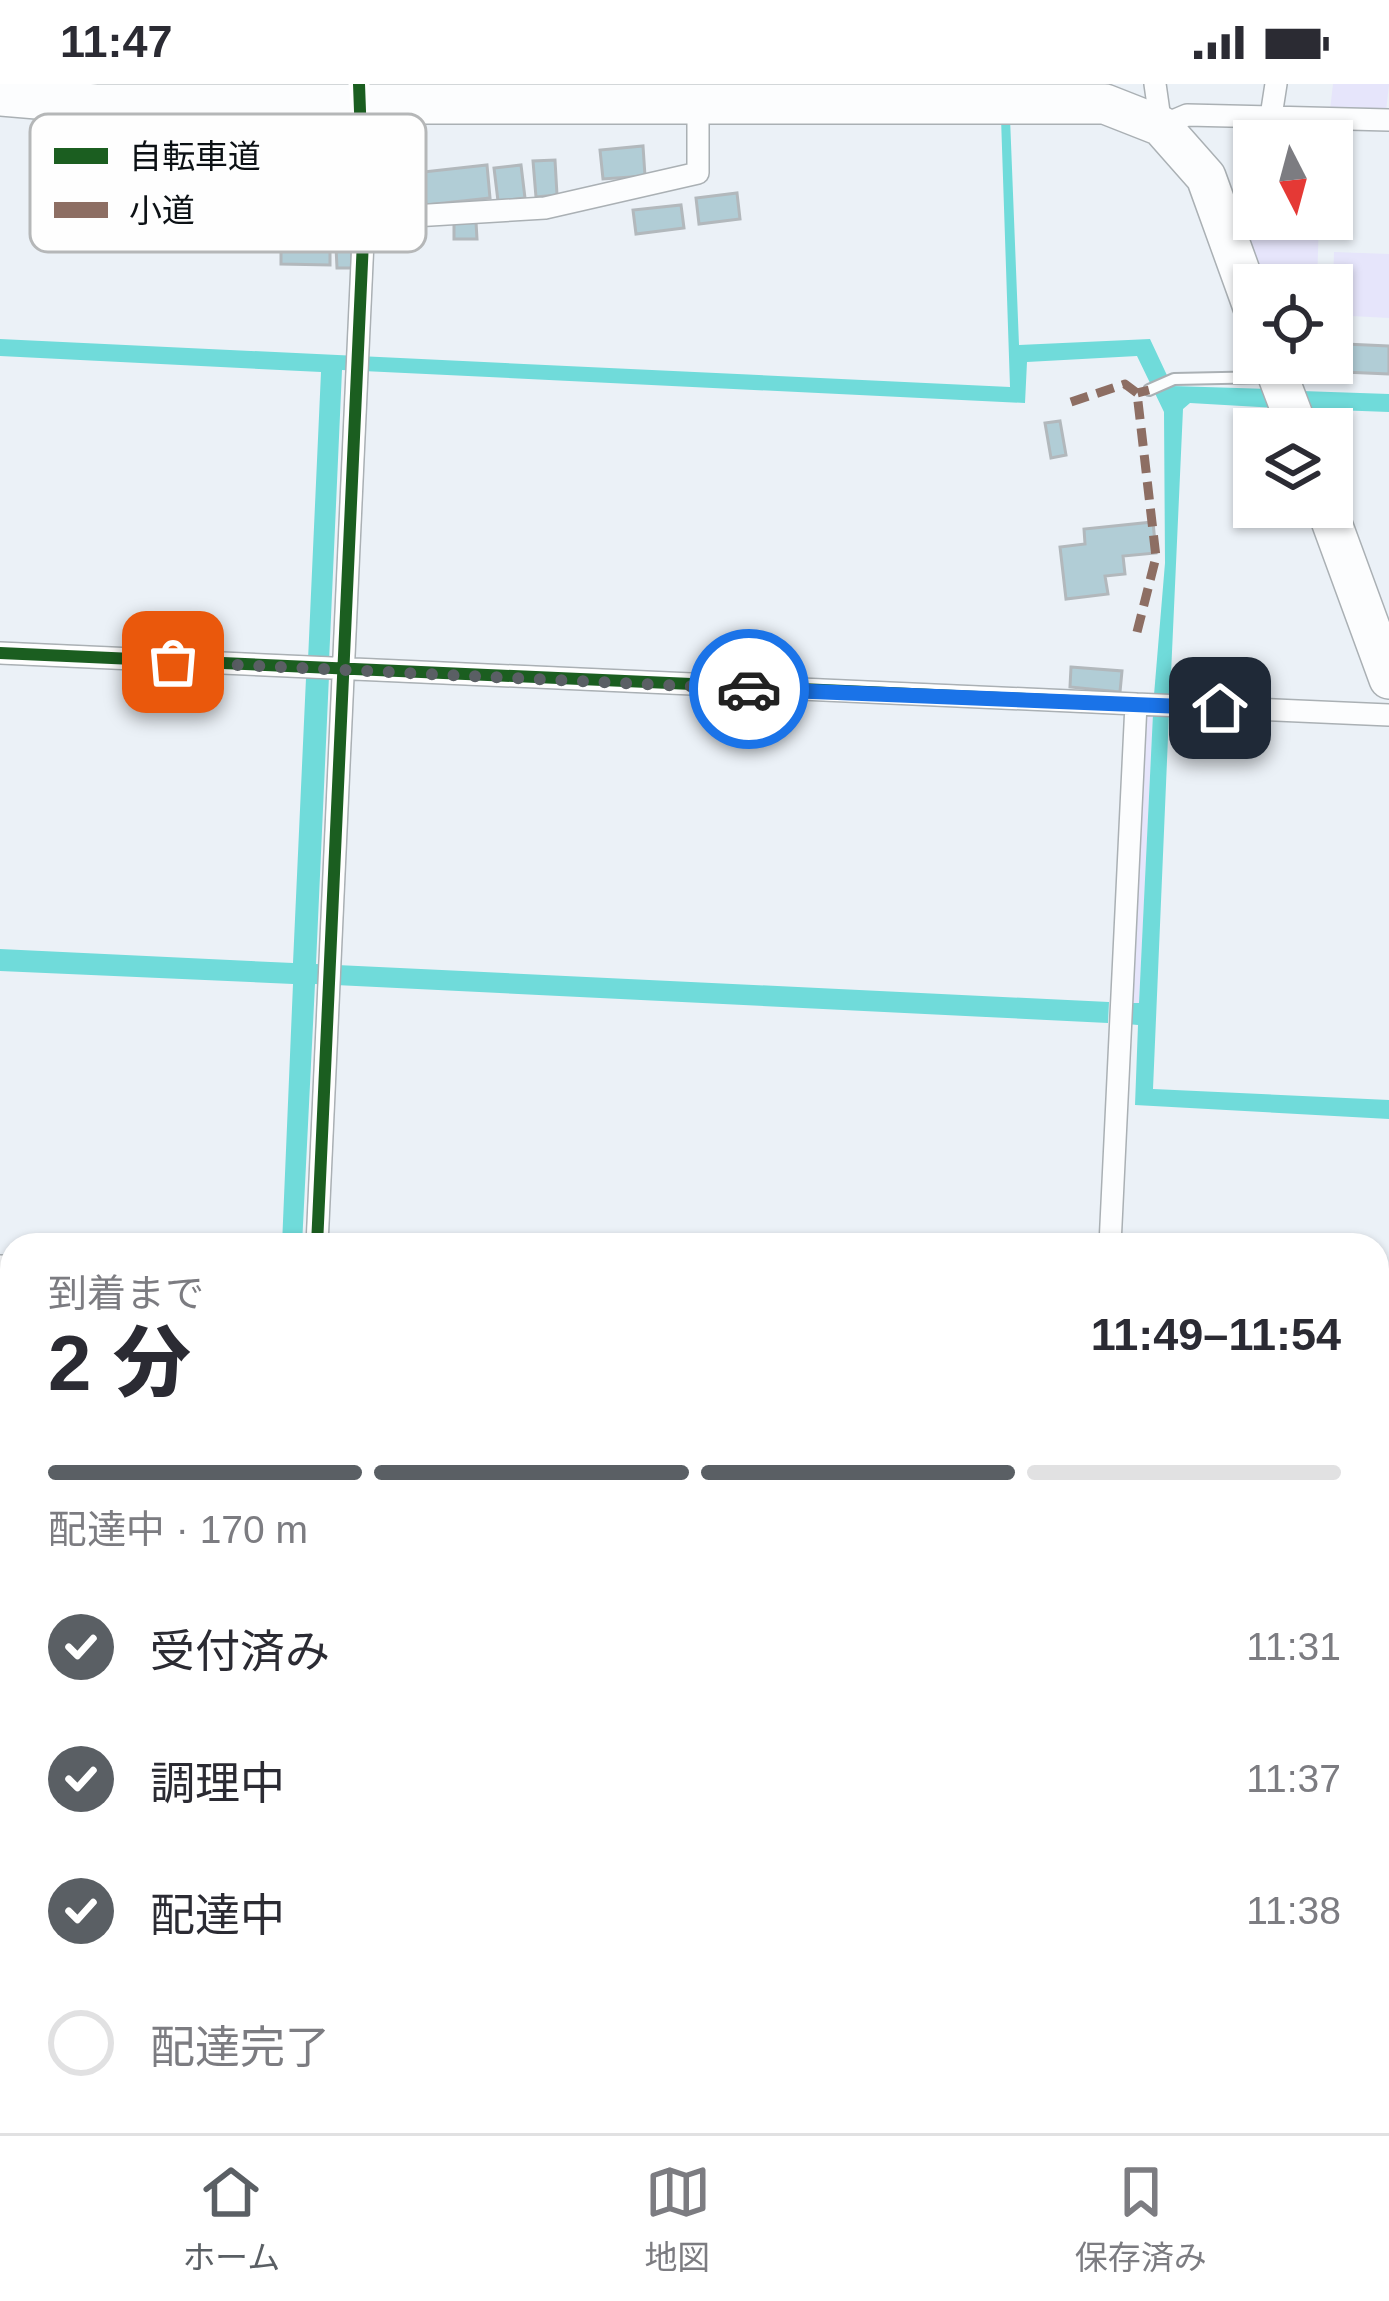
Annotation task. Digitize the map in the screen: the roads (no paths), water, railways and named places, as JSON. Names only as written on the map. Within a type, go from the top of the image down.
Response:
[{"type":"highway","points":[[0,96],[96,104],[359,93],[575,92],[698,101],[1052,100],[1105,104],[1161,126],[1205,177],[1237,264]]},
{"type":"highway","points":[[1334,528],[1389,679]]},
{"type":"street","points":[[1155,84],[1161,126],[1186,115],[1389,120]]},
{"type":"street","points":[[1271,116],[1276,84]]},
{"type":"street","points":[[426,215],[545,208],[698,173],[698,101]]},
{"type":"street","points":[[318,1233],[362,252]]},
{"type":"street","points":[[0,653],[1389,715]]},
{"type":"street","points":[[1111,1233],[1136,704]]},
{"type":"lane","points":[[1149,390],[1174,379],[1233,373]]},
{"type":"water","points":[[1001,118],[1010,118],[1019,345],[1150,339],[1172,386],[1270,389],[1276,408],[1190,403],[1183,409],[1170,696],[1154,695],[1165,563],[1164,412],[1137,356],[1027,362],[1025,403],[342,370],[329,662],[308,660],[321,372],[0,356],[0,339],[1010,387]]},
{"type":"water","points":[[1302,391],[1389,394],[1389,412],[1308,408]]},
{"type":"water","points":[[329,676],[316,964],[1109,1002],[1108,1023],[315,984],[303,1233],[283,1233],[293,984],[0,971],[0,949],[293,963],[306,678]]},
{"type":"water","points":[[1153,714],[1169,714],[1153,1089],[1389,1100],[1389,1119],[1135,1105],[1138,1025],[1127,1024],[1128,1003],[1139,1003]]}]
